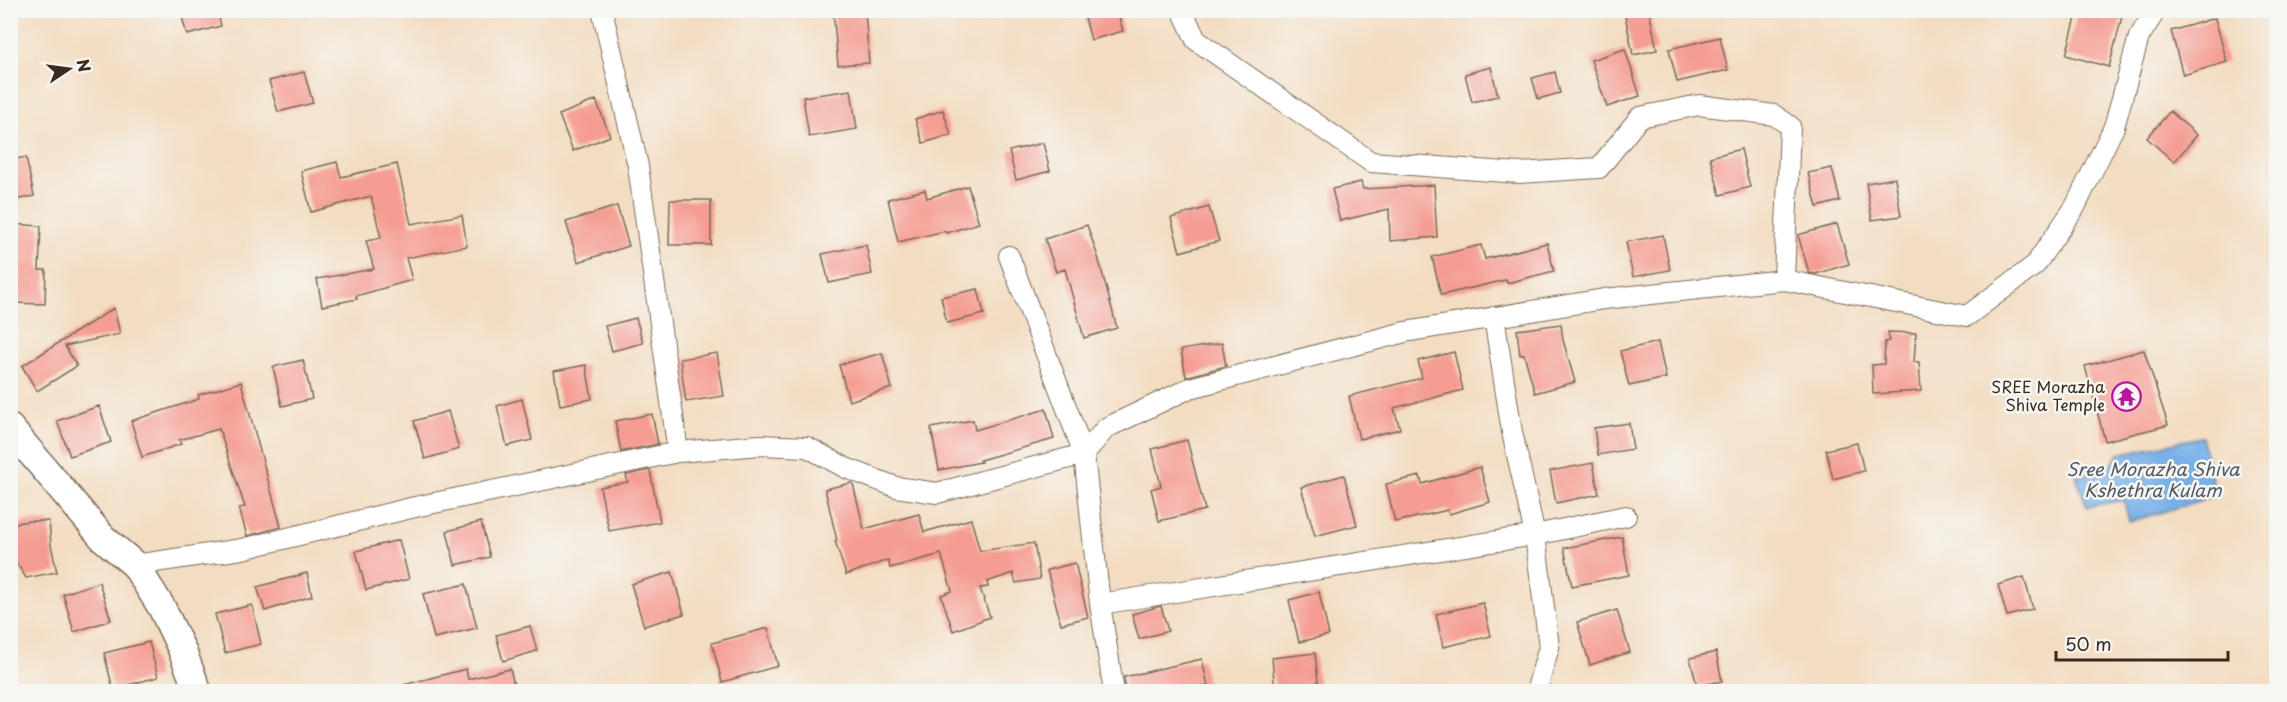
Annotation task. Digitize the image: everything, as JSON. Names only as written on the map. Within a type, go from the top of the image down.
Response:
[{"type":"main road","points":[[13,437],[103,538],[135,565],[162,608],[182,650],[198,692]]},
{"type":"street","points":[[602,10],[638,166],[678,452]]},
{"type":"street","points":[[1182,10],[1196,40],[1371,162],[1519,173],[1599,168],[1640,117],[1699,105],[1774,115],[1790,126],[1784,280]]},
{"type":"street","points":[[135,565],[242,549],[415,507],[678,452],[760,445],[807,447],[846,468],[896,487],[937,493],[1084,454],[1107,428],[1190,388],[1405,332],[1604,299],[1784,280],[1967,316],[2035,265],[2075,207],[2114,127],[2139,37],[2156,10]]},
{"type":"street","points":[[1009,256],[1084,454],[1100,604],[1114,692]]},
{"type":"street","points":[[1494,317],[1512,432],[1535,535],[1549,647],[1536,692]]},
{"type":"street","points":[[1100,604],[1535,535],[1626,516]]},
{"type":"water","name":"Sree Morazha Shiva Kshethra Kulam","points":[[2202,437],[2216,496],[2129,522],[2124,500],[2087,507],[2076,476],[2109,469],[2118,454]]},
{"type":"building","points":[[180,10],[217,10],[221,26],[187,35]]},
{"type":"building","points":[[833,10],[865,10],[869,63],[838,65]]},
{"type":"building","points":[[1083,10],[1117,10],[1123,31],[1091,40]]},
{"type":"building","points":[[1624,10],[1649,10],[1657,50],[1633,55]]},
{"type":"building","points":[[2078,10],[2100,10],[2122,17],[2109,67],[2066,55]]},
{"type":"building","points":[[2215,18],[2227,62],[2183,75],[2171,31]]},
{"type":"building","points":[[1720,37],[1728,70],[1677,82],[1669,49]]},
{"type":"building","points":[[1625,49],[1640,96],[1607,107],[1591,60]]},
{"type":"building","points":[[1491,67],[1498,96],[1472,102],[1465,74]]},
{"type":"building","points":[[304,72],[313,103],[278,112],[269,81]]},
{"type":"building","points":[[1555,72],[1560,93],[1538,99],[1532,78]]},
{"type":"building","points":[[851,90],[857,129],[809,137],[803,97]]},
{"type":"building","points":[[596,100],[610,136],[573,151],[559,115]]},
{"type":"building","points":[[943,110],[951,135],[923,143],[915,119]]},
{"type":"building","points":[[2170,111],[2197,135],[2174,162],[2147,138]]},
{"type":"building","points":[[1043,143],[1050,171],[1016,180],[1009,151]]},
{"type":"building","points":[[1741,149],[1750,187],[1720,195],[1710,157]]},
{"type":"building","points":[[26,157],[34,196],[10,201],[10,160]]},
{"type":"building","points":[[337,162],[341,177],[397,164],[411,224],[462,215],[467,246],[406,258],[412,280],[356,296],[357,299],[322,306],[317,279],[374,269],[366,241],[381,238],[371,196],[311,212],[301,171]]},
{"type":"building","points":[[1832,168],[1840,201],[1817,207],[1808,173]]},
{"type":"building","points":[[1895,178],[1901,216],[1872,220],[1866,183]]},
{"type":"building","points":[[1361,182],[1363,189],[1434,185],[1437,237],[1390,241],[1389,209],[1340,221],[1332,189]]},
{"type":"building","points":[[968,186],[979,223],[946,233],[945,231],[898,242],[888,199],[925,190],[927,198]]},
{"type":"building","points":[[670,200],[711,200],[711,245],[669,245]]},
{"type":"building","points":[[617,206],[629,246],[578,262],[566,222]]},
{"type":"building","points":[[1209,207],[1219,241],[1180,252],[1171,218]]},
{"type":"building","points":[[10,224],[41,226],[39,270],[46,270],[45,304],[10,303]]},
{"type":"building","points":[[1837,224],[1849,264],[1816,274],[1809,273],[1798,235]]},
{"type":"building","points":[[1087,225],[1117,328],[1084,338],[1065,269],[1056,272],[1045,239]]},
{"type":"building","points":[[1663,235],[1670,270],[1633,277],[1626,242]]},
{"type":"building","points":[[1547,243],[1554,271],[1507,283],[1506,280],[1441,295],[1432,257],[1481,245],[1485,259]]},
{"type":"building","points":[[866,245],[872,274],[829,283],[822,254]]},
{"type":"building","points":[[978,289],[984,314],[947,323],[941,297]]},
{"type":"building","points":[[114,308],[120,334],[65,346],[77,366],[37,391],[22,366]]},
{"type":"building","points":[[636,318],[643,343],[612,351],[605,326]]},
{"type":"building","points":[[1561,324],[1563,340],[1575,382],[1535,393],[1524,354],[1520,355],[1517,330]]},
{"type":"building","points":[[1888,332],[1916,333],[1914,362],[1919,362],[1921,391],[1873,394],[1872,365],[1884,364],[1885,342],[1889,341]]},
{"type":"building","points":[[1658,342],[1666,378],[1629,386],[1620,351]]},
{"type":"building","points":[[1222,343],[1226,366],[1186,377],[1181,350]]},
{"type":"building","name":"SREE Morazha Shiva Temple","points":[[2144,350],[2168,425],[2105,441],[2085,366]]},
{"type":"building","points":[[1454,352],[1463,390],[1394,408],[1400,429],[1359,439],[1349,396],[1422,378],[1418,361]]},
{"type":"building","points":[[717,353],[724,396],[686,402],[680,359]]},
{"type":"building","points":[[882,353],[892,388],[849,401],[839,365]]},
{"type":"building","points":[[303,360],[312,399],[282,406],[273,367]]},
{"type":"building","points":[[586,365],[592,399],[560,405],[554,371]]},
{"type":"building","points":[[241,382],[281,527],[247,536],[239,508],[245,507],[219,429],[179,440],[181,444],[142,457],[131,421],[199,399],[198,395]]},
{"type":"building","points":[[522,399],[532,440],[507,446],[497,406]]},
{"type":"building","points":[[99,406],[111,442],[70,456],[57,421]]},
{"type":"building","points":[[1046,409],[1054,439],[980,460],[981,462],[939,470],[931,428],[973,420],[975,430]]},
{"type":"building","points":[[448,411],[459,449],[425,459],[414,421]]},
{"type":"building","points":[[652,414],[658,444],[621,452],[615,421]]},
{"type":"building","points":[[1629,423],[1633,449],[1598,455],[1594,428]]},
{"type":"building","points":[[1187,440],[1205,510],[1159,521],[1151,489],[1161,486],[1152,449]]},
{"type":"building","points":[[1857,443],[1864,471],[1833,479],[1826,450]]},
{"type":"building","points":[[1593,463],[1599,494],[1556,503],[1550,471]]},
{"type":"building","points":[[1480,467],[1490,502],[1449,514],[1448,510],[1395,522],[1386,484],[1420,476],[1422,484]]},
{"type":"building","points":[[650,470],[660,522],[609,531],[600,487],[628,482],[626,475]]},
{"type":"building","points":[[1344,475],[1357,525],[1315,536],[1301,487]]},
{"type":"building","points":[[851,483],[864,529],[919,514],[924,532],[971,519],[980,551],[1034,543],[1040,579],[1016,583],[1013,573],[987,582],[988,587],[980,588],[990,617],[953,631],[941,595],[952,591],[941,554],[890,568],[888,560],[846,575],[835,541],[837,541],[825,489]]},
{"type":"building","points":[[49,521],[57,572],[26,578],[13,557],[10,545],[10,524]]},
{"type":"building","points":[[481,522],[490,557],[455,565],[447,531]]},
{"type":"building","points":[[1622,537],[1629,575],[1572,586],[1564,548]]},
{"type":"building","points":[[399,540],[409,579],[366,590],[356,551]]},
{"type":"building","points":[[1075,563],[1088,617],[1061,624],[1047,570]]},
{"type":"building","points":[[672,572],[684,614],[644,626],[631,584]]},
{"type":"building","points":[[307,573],[312,596],[265,611],[257,587]]},
{"type":"building","points":[[2024,577],[2033,609],[2007,616],[1998,585]]},
{"type":"building","points":[[99,582],[111,620],[74,632],[63,594]]},
{"type":"building","points":[[466,584],[477,628],[434,638],[423,594]]},
{"type":"building","points":[[1319,592],[1329,635],[1299,642],[1289,600]]},
{"type":"building","points":[[1483,603],[1491,636],[1443,647],[1436,614]]},
{"type":"building","points":[[252,605],[261,644],[225,653],[215,614]]},
{"type":"building","points":[[1161,606],[1168,631],[1139,639],[1132,614]]},
{"type":"building","points":[[1617,610],[1630,652],[1590,665],[1577,622]]},
{"type":"building","points":[[530,626],[537,651],[503,661],[496,635]]},
{"type":"building","points":[[768,628],[778,666],[722,682],[712,643]]},
{"type":"building","points":[[149,642],[158,677],[113,689],[104,653]]},
{"type":"building","points":[[1716,652],[1722,681],[1697,686],[1690,658]]},
{"type":"building","points":[[1315,653],[1319,692],[1275,692],[1272,658]]},
{"type":"building","points":[[1202,659],[1208,686],[1184,692],[1126,692],[1124,677]]},
{"type":"building","points":[[466,669],[468,679],[510,669],[516,692],[404,692],[403,685]]},
{"type":"place","name":"SREE Morazha Shiva Temple","points":[[2126,396]]}]
